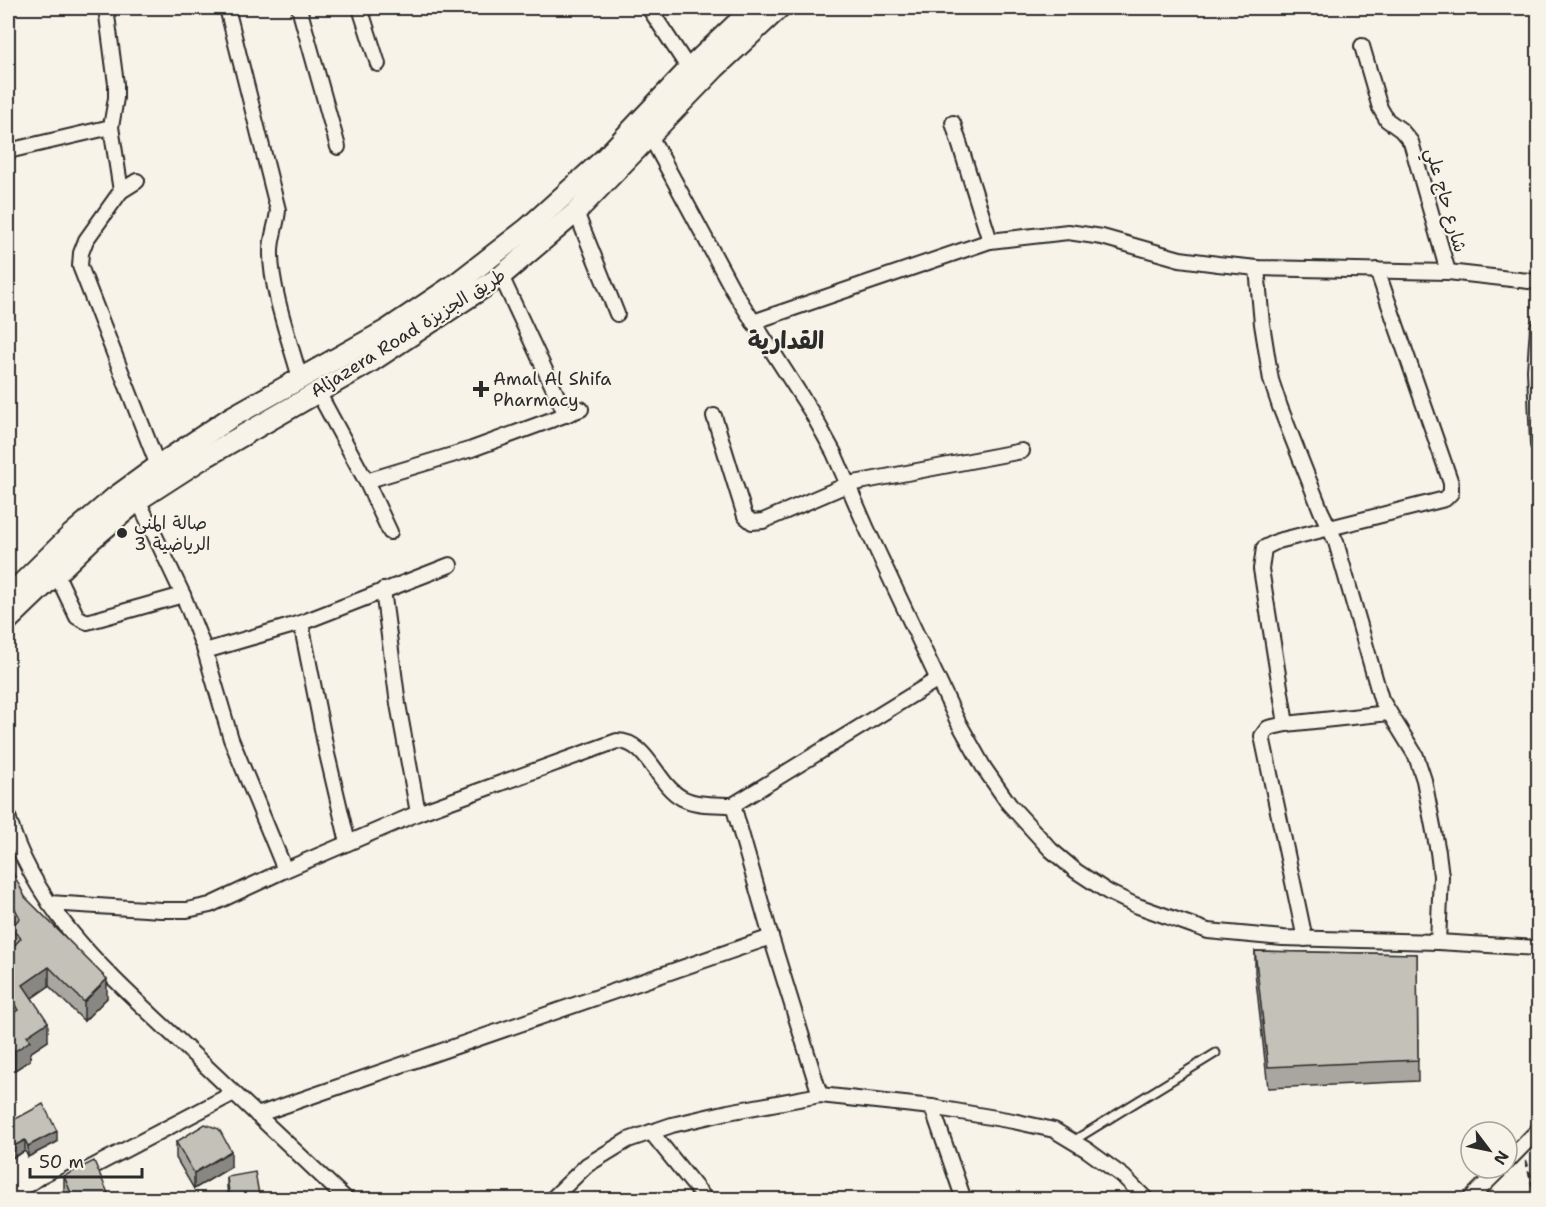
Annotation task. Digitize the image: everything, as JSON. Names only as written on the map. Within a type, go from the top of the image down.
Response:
[{"type":"main road","name":"Aljazera Road طريق الجزيزة","points":[[8,621],[90,540],[138,500],[200,460],[392,348],[501,276],[576,212],[646,129],[689,69],[753,8]]},
{"type":"main road","name":"Aljazera Road طريق الجزيزة","points":[[8,597],[72,534],[114,498],[158,466],[230,418],[387,330],[457,283],[528,228],[603,160],[646,129],[778,8]]},
{"type":"street","points":[[106,8],[116,84],[111,127],[120,191]]},
{"type":"street","points":[[227,8],[278,210],[278,222],[270,249],[271,262],[300,378]]},
{"type":"street","points":[[299,8],[338,147]]},
{"type":"street","points":[[360,8],[378,64]]},
{"type":"street","points":[[650,8],[689,69]]},
{"type":"street","name":"شارع حاج علي","points":[[1362,46],[1380,108],[1387,120],[1401,130],[1411,142],[1448,272]]},
{"type":"street","points":[[953,123],[990,241]]},
{"type":"street","points":[[8,151],[111,127]]},
{"type":"street","points":[[646,129],[733,290],[812,413],[849,484],[867,529],[957,720],[984,768],[1028,827],[1076,871],[1108,892],[1135,905],[1208,931],[1305,939],[1438,942],[1539,948]]},
{"type":"street","points":[[137,181],[120,191],[86,240],[81,253],[80,266],[158,466]]},
{"type":"street","points":[[576,212],[617,314]]},
{"type":"street","points":[[753,322],[990,241],[1068,232],[1102,237],[1180,259],[1257,268],[1448,272],[1539,282]]},
{"type":"street","points":[[1257,268],[1262,324],[1271,380],[1290,435],[1336,542],[1381,699],[1416,756],[1424,780],[1441,876],[1438,942]]},
{"type":"street","points":[[1286,724],[1261,569],[1264,548],[1278,541],[1445,499],[1451,493],[1451,483],[1377,270]]},
{"type":"street","points":[[501,276],[566,415]]},
{"type":"street","points":[[1539,326],[1535,370],[1539,445]]},
{"type":"street","points":[[318,392],[366,481],[390,532]]},
{"type":"street","points":[[366,481],[472,449],[581,409]]},
{"type":"street","points":[[714,416],[745,516],[752,522],[763,521],[849,484],[1022,451]]},
{"type":"street","points":[[138,500],[183,596],[205,651],[231,740],[285,870]]},
{"type":"street","points":[[205,651],[301,623],[450,564]]},
{"type":"street","points":[[56,573],[77,617],[87,622],[183,596]]},
{"type":"street","points":[[383,590],[398,705],[418,813]]},
{"type":"street","points":[[301,623],[327,754],[348,843]]},
{"type":"street","points":[[48,903],[161,910],[187,910],[210,904],[418,813],[617,741],[627,741],[637,747],[669,787],[680,797],[695,803],[733,805],[938,679]]},
{"type":"street","points":[[1305,939],[1262,736],[1268,728],[1286,724],[1389,713]]},
{"type":"street","points":[[733,805],[820,1095]]},
{"type":"street","points":[[9,825],[38,887],[64,926],[106,971],[347,1200]]},
{"type":"street","points":[[257,1115],[771,937]]},
{"type":"street","points":[[34,1200],[50,1189],[234,1093]]},
{"type":"street","points":[[551,1200],[587,1165],[627,1140],[672,1125],[820,1095],[932,1107],[1054,1130],[1124,1177],[1147,1200]]},
{"type":"street","points":[[932,1107],[964,1200]]},
{"type":"street","points":[[1519,1151],[1539,1130]]},
{"type":"street","points":[[651,1132],[706,1200]]},
{"type":"street","points":[[1469,1200],[1489,1180]]},
{"type":"lane","points":[[1072,1141],[1216,1053]]},
{"type":"path","points":[[1522,1148],[1537,1200]]},
{"type":"building","points":[[8,863],[25,897],[107,979],[84,1002],[49,967],[23,985],[48,1022],[27,1036],[30,1041],[15,1051],[13,1048],[8,1052],[8,1017],[18,1010],[8,993],[8,948],[13,947],[21,938],[10,928],[20,918],[8,895]]},
{"type":"building","points":[[1255,951],[1417,954],[1418,1060],[1268,1067]]},
{"type":"building","points":[[43,1104],[57,1131],[28,1146],[25,1140],[12,1147],[8,1140],[8,1112],[12,1121]]},
{"type":"building","points":[[205,1124],[219,1129],[231,1151],[194,1173],[176,1142]]},
{"type":"building","points":[[94,1161],[111,1200],[74,1200],[64,1176]]},
{"type":"building","points":[[255,1172],[260,1200],[230,1200],[227,1177]]},
{"type":"place","name":"Amal Al Shifa Pharmacy","points":[[481,389]]},
{"type":"place","name":"صالة المنى الرياضية 3","points":[[122,533]]},
{"type":"district","name":"القدارية","points":[[786,341]]}]
